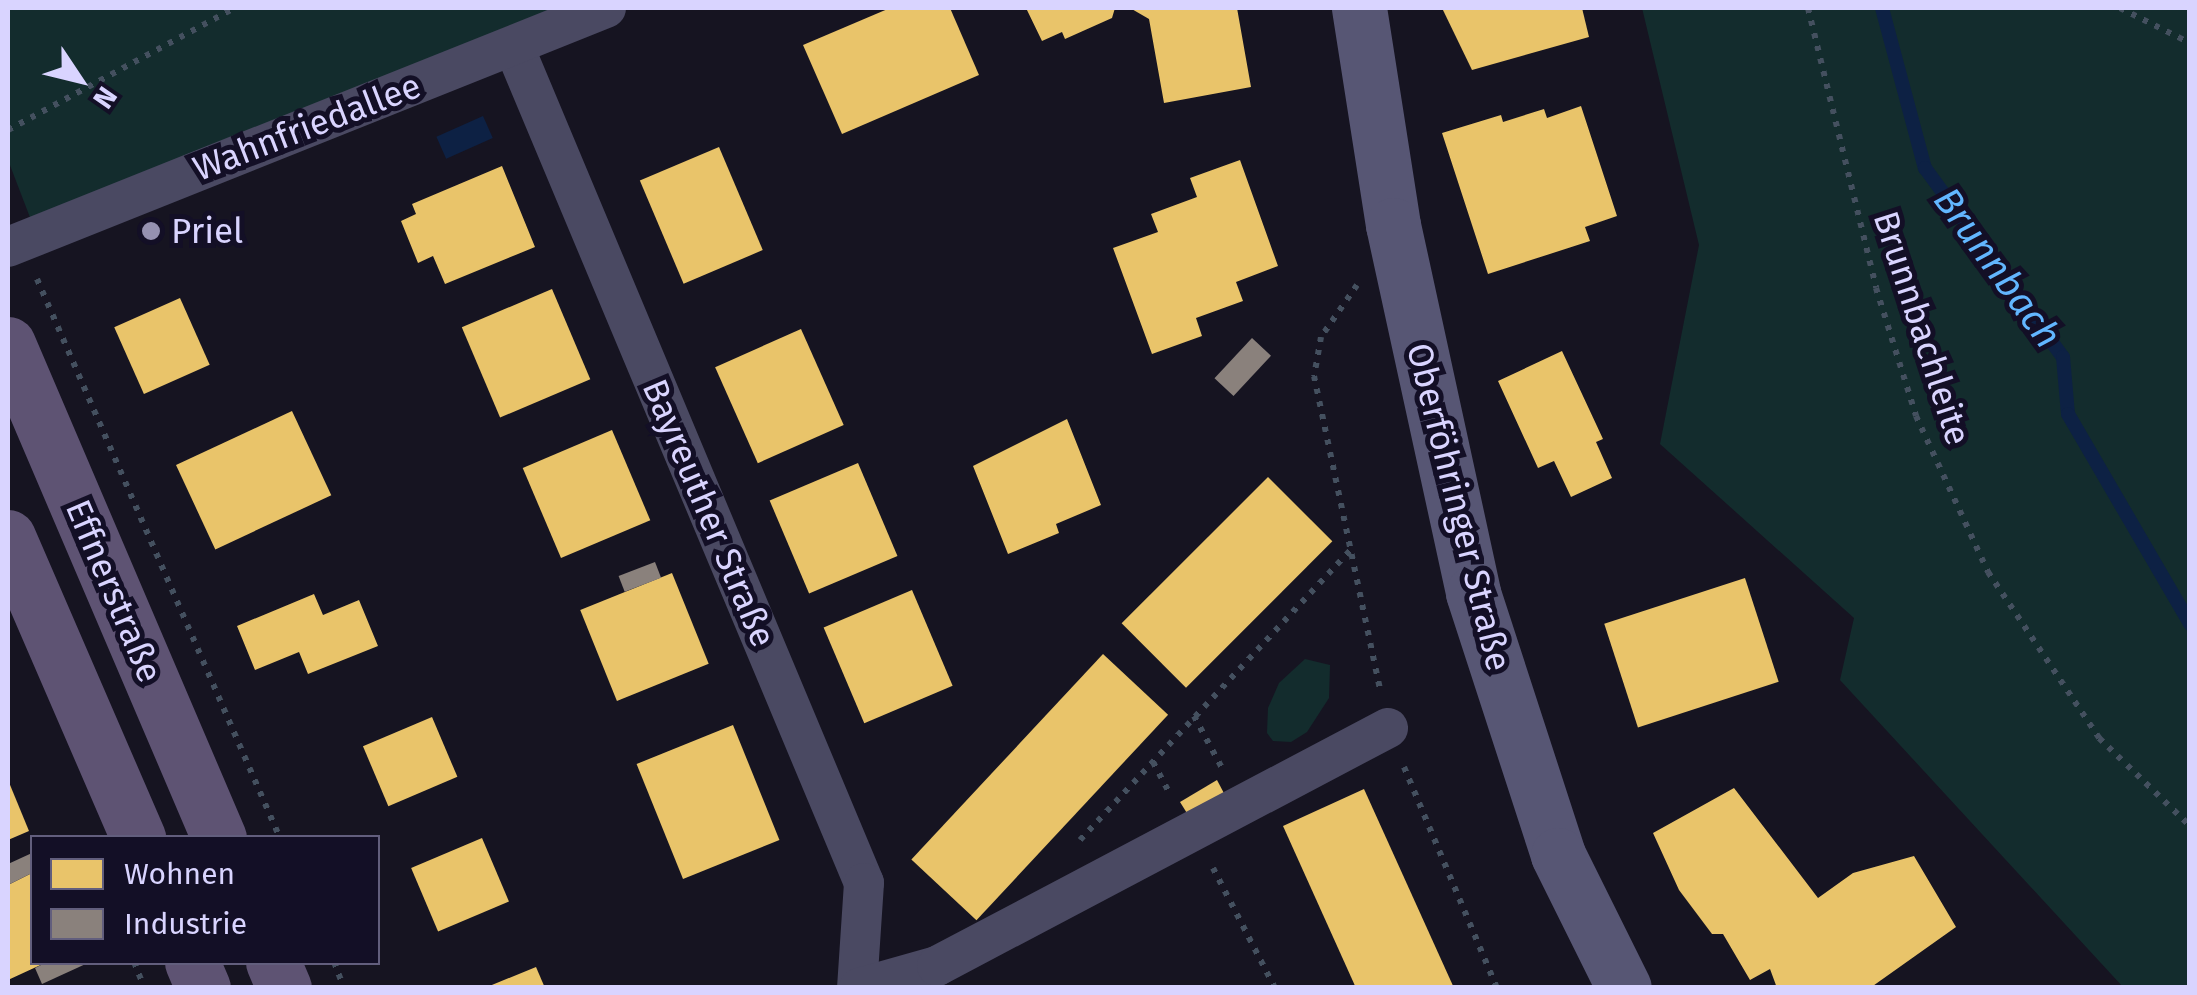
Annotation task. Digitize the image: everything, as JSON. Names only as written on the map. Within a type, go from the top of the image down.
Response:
[{"type":"main road","name":"Oberföhringer Straße","points":[[1359,8],[1398,247],[1473,594],[1558,855],[1624,988]]},
{"type":"main road","name":"Effnerstraße","points":[[8,344],[219,835]]},
{"type":"main road","points":[[8,537],[137,835]]},
{"type":"street","name":"Wahnfriedallee","points":[[14,244],[606,8]]},
{"type":"street","name":"Bayreuther Straße","points":[[514,47],[864,883],[858,988],[937,966],[1388,728]]},
{"type":"path","points":[[8,130],[235,8]]},
{"type":"path","name":"Brunnbachleite","points":[[1808,8],[1876,288],[1916,416],[1988,572],[2098,738],[2190,826]]},
{"type":"path","points":[[2120,8],[2190,43]]},
{"type":"path","points":[[14,244],[279,835]]},
{"type":"path","points":[[1398,247],[1342,302],[1321,337],[1314,376],[1388,728],[1498,988]]},
{"type":"path","points":[[1075,845],[1352,548]]},
{"type":"path","points":[[1194,716],[1242,806]]},
{"type":"path","points":[[1194,832],[1275,988]]},
{"type":"green space","points":[[8,8],[579,8],[31,220],[8,160]]},
{"type":"green space","points":[[1642,8],[2189,8],[2189,987],[2123,987],[1840,680],[1854,618],[1660,444],[1699,245]]},
{"type":"green space","points":[[1305,659],[1330,665],[1329,698],[1307,732],[1291,742],[1273,741],[1267,733],[1268,708],[1279,683]]},
{"type":"water","points":[[483,116],[493,138],[446,159],[436,137]]},
{"type":"building: Wohnen","points":[[890,8],[950,8],[979,75],[842,134],[803,45]]},
{"type":"building: Wohnen","points":[[1026,8],[1115,8],[1112,18],[1065,39],[1062,32],[1042,41]]},
{"type":"building: Wohnen","points":[[1130,8],[1237,8],[1251,87],[1164,103],[1149,19]]},
{"type":"building: Wohnen","points":[[1442,8],[1582,8],[1589,37],[1472,70]]},
{"type":"building: Wohnen","points":[[1581,106],[1617,216],[1585,227],[1590,241],[1488,274],[1442,133],[1501,115],[1503,122],[1544,109],[1547,118]]},
{"type":"building: Wohnen","points":[[719,147],[763,250],[684,284],[640,181]]},
{"type":"building: Wohnen","points":[[1240,160],[1278,266],[1236,282],[1243,301],[1196,318],[1202,336],[1152,354],[1113,248],[1158,232],[1151,214],[1197,197],[1190,178]]},
{"type":"building: Wohnen","points":[[502,166],[535,247],[445,284],[433,256],[418,263],[401,221],[416,214],[412,204]]},
{"type":"building: Wohnen","points":[[552,289],[590,379],[500,418],[462,327]]},
{"type":"building: Wohnen","points":[[180,298],[210,365],[144,394],[114,327]]},
{"type":"building: Wohnen","points":[[801,329],[844,425],[758,463],[715,367]]},
{"type":"building: Wohnen","points":[[1562,351],[1603,439],[1596,442],[1612,478],[1571,497],[1554,461],[1538,468],[1498,381]]},
{"type":"building: Wohnen","points":[[292,411],[331,495],[215,549],[176,465]]},
{"type":"building: Wohnen","points":[[1067,419],[1101,505],[1056,524],[1059,533],[1008,554],[973,466]]},
{"type":"building: Wohnen","points":[[612,430],[650,520],[561,558],[523,468]]},
{"type":"building: Wohnen","points":[[858,463],[897,556],[809,593],[770,501]]},
{"type":"building: Wohnen","points":[[1268,477],[1332,541],[1186,688],[1122,623]]},
{"type":"building: Wohnen","points":[[672,573],[709,664],[617,701],[580,610]]},
{"type":"building: Wohnen","points":[[1745,578],[1779,682],[1638,727],[1604,624]]},
{"type":"building: Wohnen","points":[[912,590],[953,686],[864,723],[824,628]]},
{"type":"building: Wohnen","points":[[314,594],[323,615],[359,600],[378,646],[308,674],[299,652],[255,670],[237,626]]},
{"type":"building: Wohnen","points":[[1103,654],[1168,715],[976,920],[911,860]]},
{"type":"building: Wohnen","points":[[432,717],[457,777],[388,806],[363,746]]},
{"type":"building: Wohnen","points":[[733,725],[779,840],[683,879],[637,764]]},
{"type":"building: Wohnen","points":[[8,780],[29,831],[8,840]]},
{"type":"building: Wohnen","points":[[1217,780],[1227,799],[1190,818],[1180,802]]},
{"type":"building: Wohnen","points":[[1734,788],[1818,898],[1853,873],[1914,856],[1956,927],[1870,988],[1777,988],[1770,969],[1750,980],[1723,934],[1712,934],[1679,890],[1653,833]]},
{"type":"building: Wohnen","points":[[1364,789],[1454,988],[1356,988],[1283,826]]},
{"type":"building: Wohnen","points":[[482,838],[509,902],[438,932],[411,868]]},
{"type":"building: Wohnen","points":[[30,874],[30,965],[40,965],[8,980],[8,885]]},
{"type":"building: Wohnen","points":[[536,967],[545,988],[487,988],[487,987]]},
{"type":"building: Industrie","points":[[1252,338],[1271,356],[1234,396],[1214,378]]},
{"type":"building: Industrie","points":[[655,562],[661,578],[625,592],[619,576]]},
{"type":"building: Industrie","points":[[30,854],[30,874],[8,885],[8,864]]},
{"type":"building: Industrie","points":[[41,965],[83,965],[42,984],[35,968]]},
{"type":"waterway","name":"Brunnbach","points":[[1882,8],[1925,168],[2063,357],[2068,414],[2190,624]]},
{"type":"place","name":"Priel","points":[[151,231]]}]
